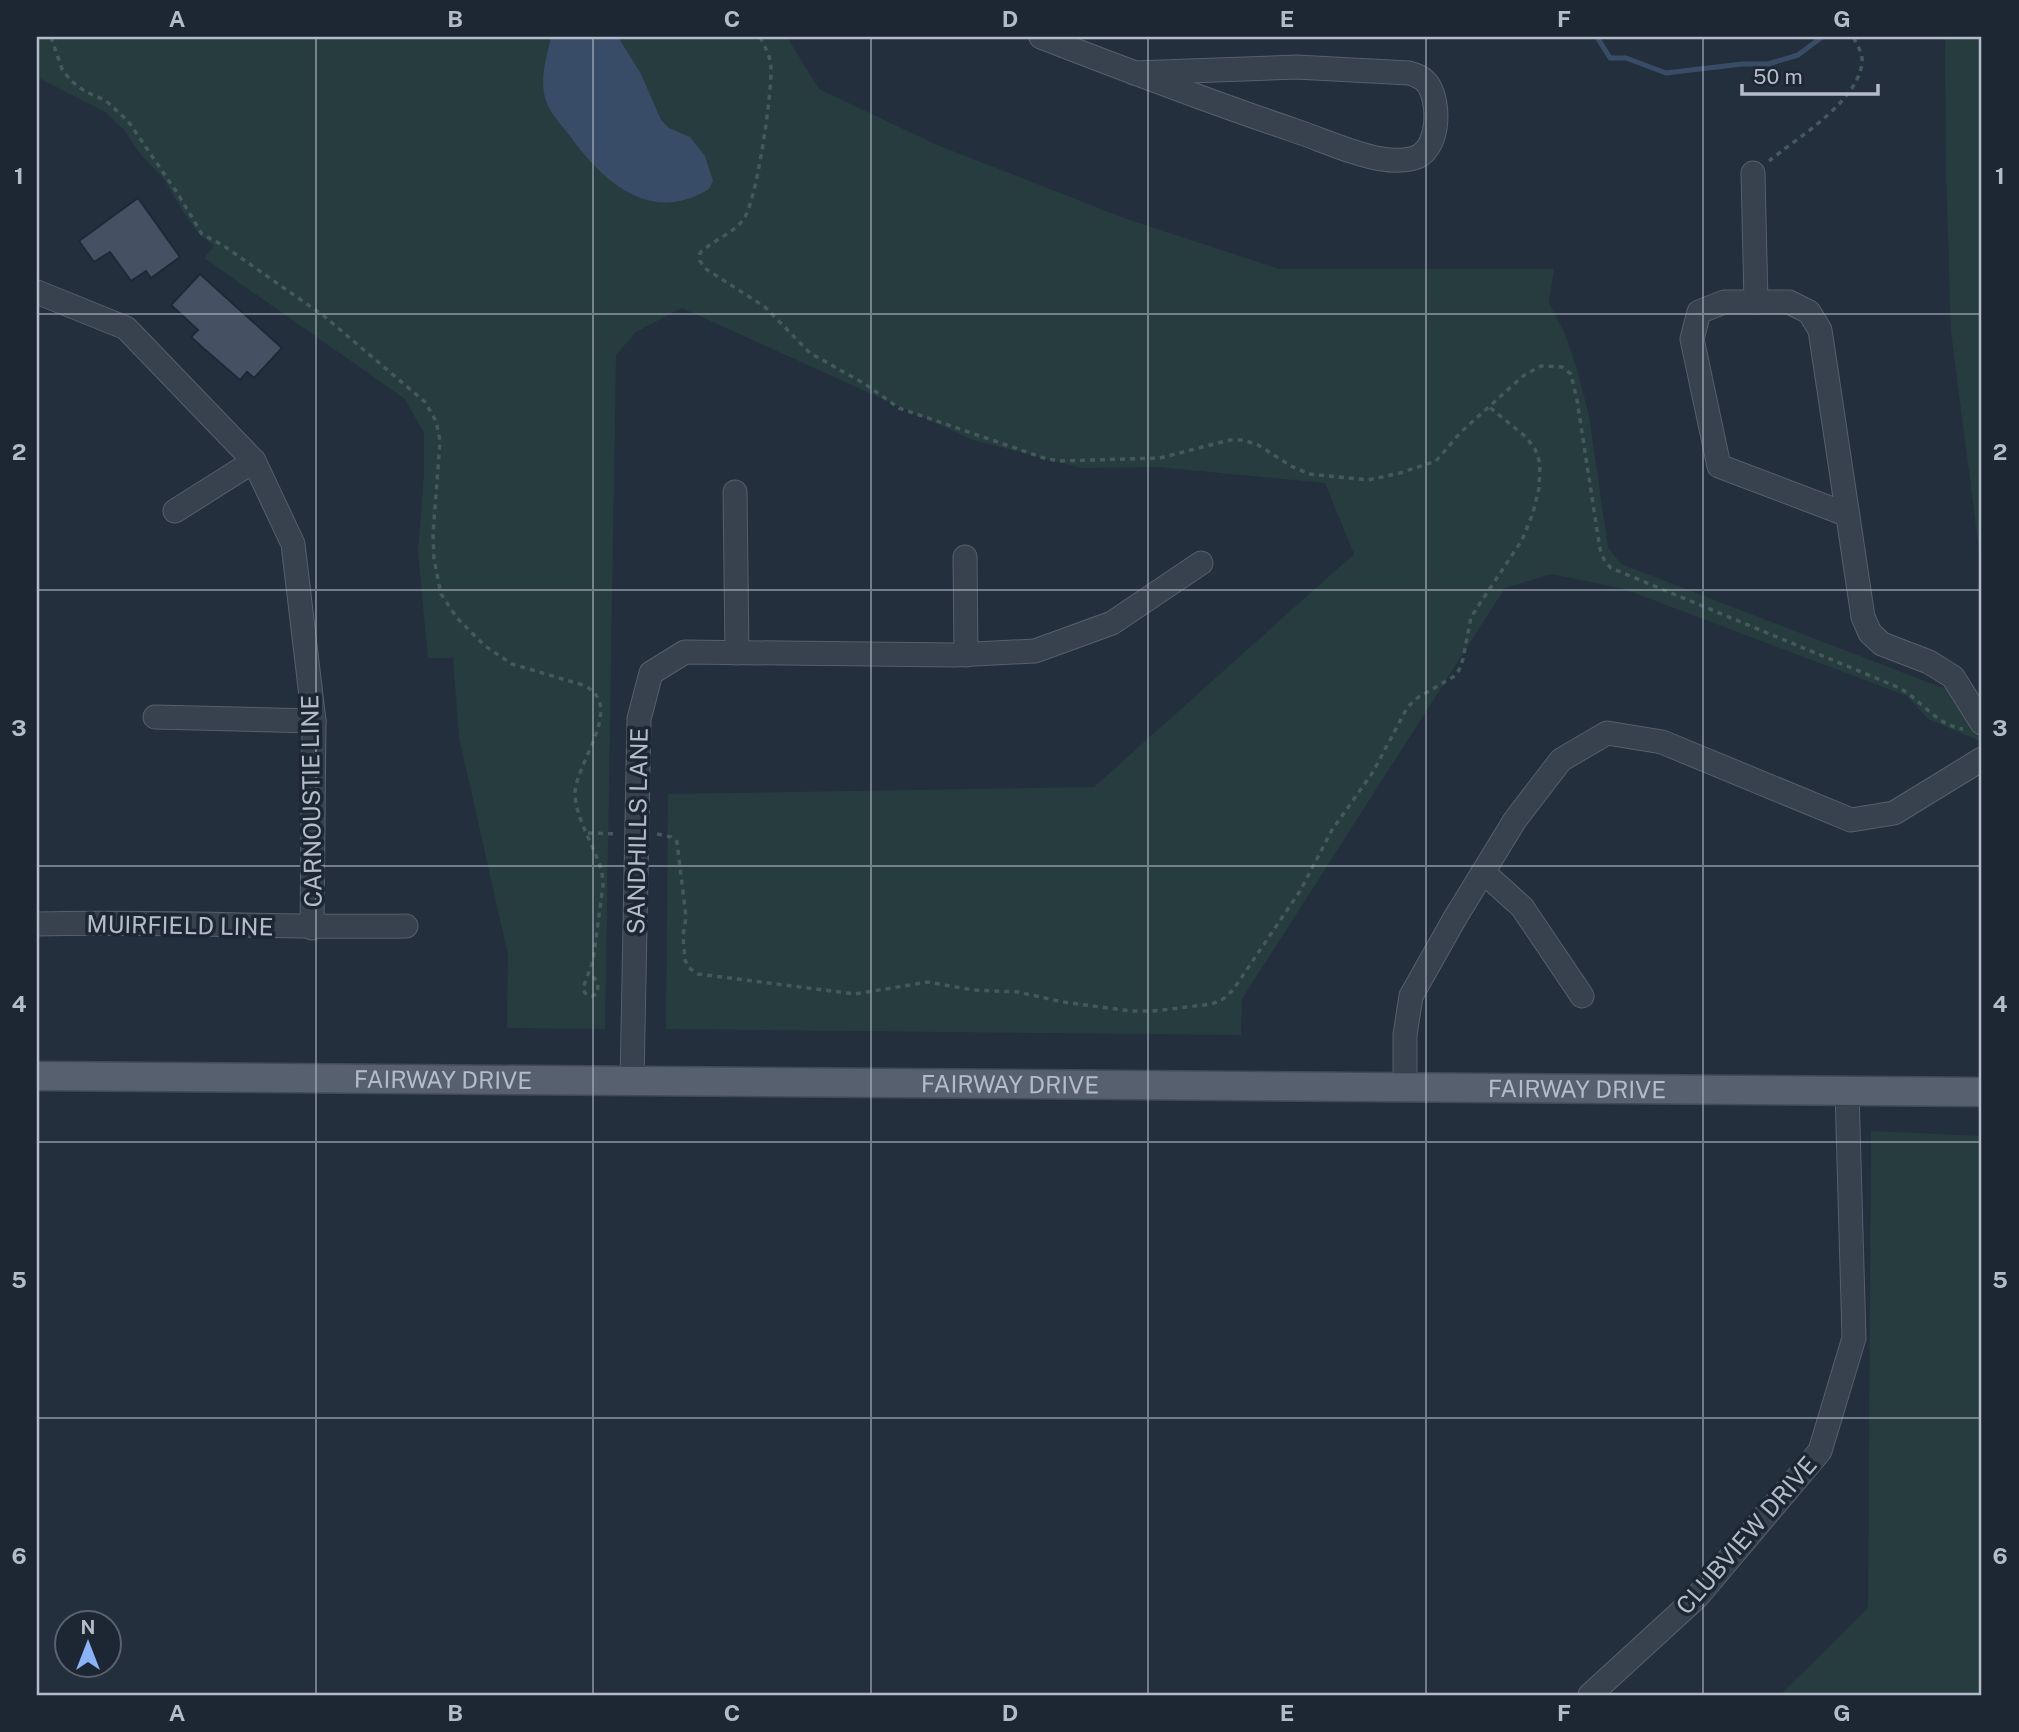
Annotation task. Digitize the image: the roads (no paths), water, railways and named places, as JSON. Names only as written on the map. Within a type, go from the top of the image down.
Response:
[{"type":"main road","name":"FAIRWAY DRIVE","points":[[37,1076],[1982,1092]]},
{"type":"street","points":[[1041,37],[1208,102],[1381,159],[1399,160],[1418,156],[1428,147],[1435,134],[1432,94],[1420,76],[1409,73],[1296,67],[1134,73]]},
{"type":"street","points":[[1753,173],[1756,302]]},
{"type":"street","name":"CARNOUSTIE LINE","points":[[37,292],[127,328],[254,461],[293,544],[313,721],[312,928]]},
{"type":"street","points":[[1848,515],[1719,466],[1692,339],[1699,312],[1724,302],[1789,302],[1809,312],[1821,330],[1863,617],[1870,633],[1882,644],[1929,662],[1953,677],[1977,725]]},
{"type":"street","points":[[175,511],[254,461]]},
{"type":"street","points":[[735,492],[737,653]]},
{"type":"street","points":[[965,557],[966,654]]},
{"type":"street","name":"SANDHILLS LANE","points":[[632,1082],[639,719],[650,673],[685,652],[966,654],[1035,651],[1112,623],[1201,563]]},
{"type":"street","points":[[155,717],[313,721]]},
{"type":"street","points":[[1405,1086],[1405,1035],[1411,996],[1515,820],[1561,760],[1607,733],[1662,742],[1851,820],[1894,813],[1982,759]]},
{"type":"street","points":[[1483,872],[1522,907],[1582,996]]},
{"type":"street","name":"MUIRFIELD LINE","points":[[37,924],[125,922],[312,928],[406,926]]},
{"type":"street","name":"CLUBVIEW DRIVE","points":[[1590,1695],[1697,1597],[1820,1451],[1854,1338],[1847,1091]]},
{"type":"water","points":[[551,37],[618,37],[641,74],[661,120],[669,128],[690,137],[705,156],[713,181],[709,189],[688,199],[668,203],[648,200],[630,194],[598,169],[555,118],[545,98],[543,80]]},
{"type":"waterway","points":[[1597,37],[1610,58],[1626,58],[1666,73],[1742,64],[1768,64],[1798,55],[1822,37]]}]
